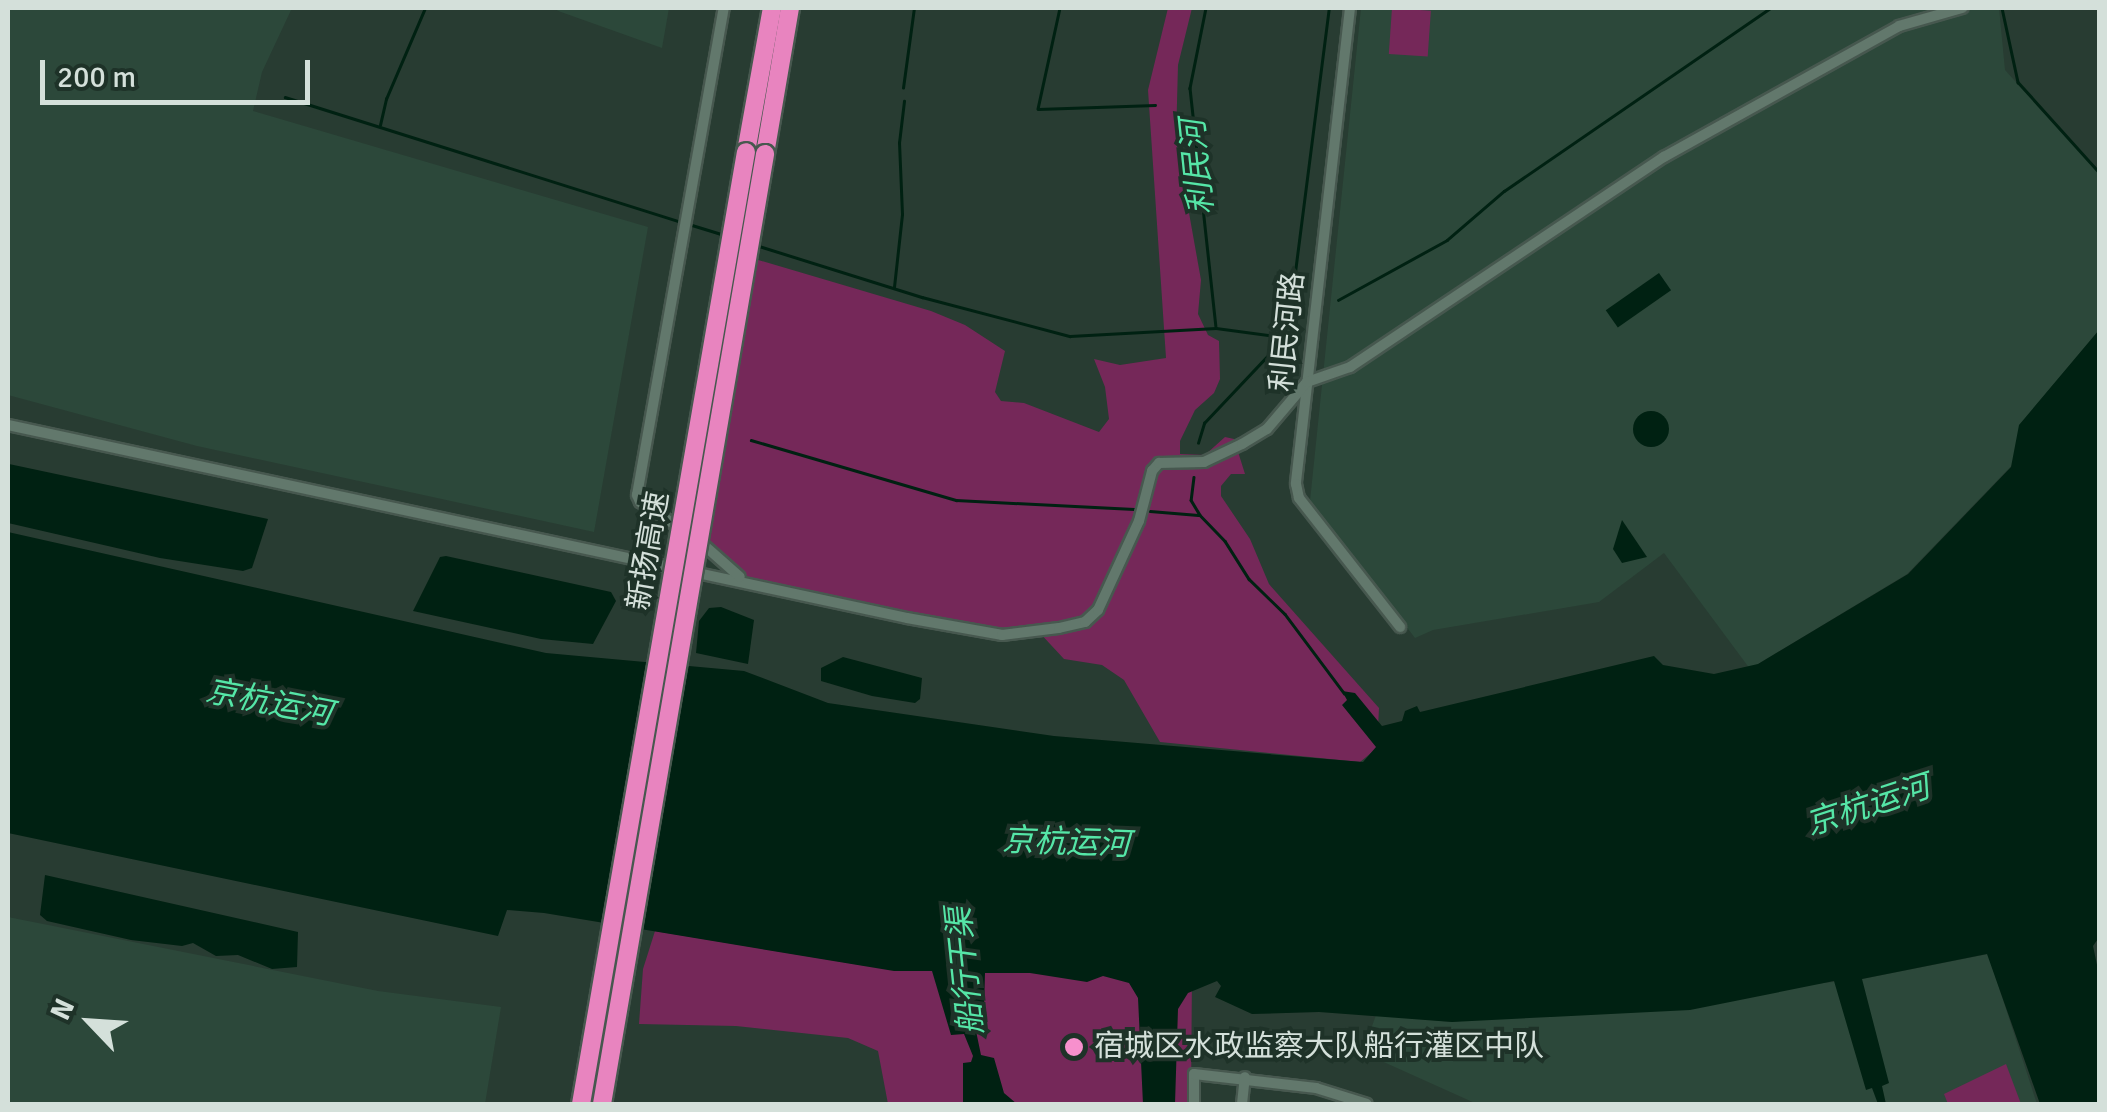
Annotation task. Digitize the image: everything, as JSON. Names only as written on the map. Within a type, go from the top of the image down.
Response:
[{"type":"highway","name":"新扬高速","points":[[602,1104],[756,153],[772,8]]},
{"type":"highway","name":"新扬高速","points":[[581,1104],[756,153],[790,8]]},
{"type":"street","points":[[724,8],[637,495],[640,502],[714,550],[742,579]]},
{"type":"street","name":"利民河路","points":[[1350,8],[1296,484],[1300,498],[1400,627]]},
{"type":"street","points":[[8,424],[1002,635],[1085,622],[1098,610],[1139,521],[1152,471],[1159,463],[1220,457],[1267,429],[1307,382],[1350,367],[1592,202],[1744,110],[1898,26],[1962,8]]},
{"type":"street","points":[[1194,1104],[1194,1074],[1318,1088],[1367,1104]]},
{"type":"street","points":[[1242,1104],[1245,1077]]},
{"type":"shaded area","points":[[8,8],[292,8],[262,72],[253,111],[648,227],[594,532],[197,446],[8,395]]},
{"type":"shaded area","points":[[552,8],[669,8],[662,48],[561,12]]},
{"type":"shaded area","points":[[1168,8],[1192,8],[1178,65],[1176,140],[1201,280],[1198,314],[1208,335],[1219,341],[1220,379],[1214,393],[1195,410],[1180,441],[1180,454],[1205,455],[1225,437],[1234,439],[1245,474],[1231,474],[1221,486],[1221,496],[1250,539],[1269,584],[1379,708],[1377,748],[1360,762],[1160,742],[1124,680],[1102,665],[1064,659],[1038,631],[967,631],[897,621],[739,585],[708,551],[755,259],[931,311],[965,325],[1005,351],[995,392],[1001,401],[1024,403],[1099,432],[1109,419],[1105,387],[1094,359],[1120,365],[1166,358],[1148,90]]},
{"type":"shaded area","points":[[1361,8],[1999,8],[2005,70],[2099,174],[2099,330],[2020,425],[2018,459],[1907,574],[1750,669],[1664,553],[1599,602],[1433,630],[1415,638],[1310,501]]},
{"type":"shaded area","points":[[1392,8],[1431,11],[1428,57],[1389,54]]},
{"type":"shaded area","points":[[8,917],[378,991],[501,1007],[485,1104],[8,1104]]},
{"type":"shaded area","points":[[655,931],[867,966],[1192,972],[1191,1104],[888,1104],[878,1051],[848,1038],[736,1026],[639,1024],[643,969]]},
{"type":"shaded area","points":[[1988,954],[2037,1104],[1477,1104],[1377,1059],[1380,1050],[1366,1043],[1376,1015],[1452,1022],[1862,979]]},
{"type":"shaded area","points":[[2006,1064],[2021,1104],[1948,1104],[1944,1094]]},
{"type":"water","points":[[1659,273],[1671,290],[1618,327],[1606,310]]},
{"type":"water","points":[[2099,330],[2100,936],[2093,946],[2100,979],[2099,1104],[2040,1104],[1987,954],[1862,979],[1889,1083],[1882,1086],[1886,1104],[1878,1104],[1872,1088],[1866,1090],[1834,981],[1690,1010],[1452,1022],[1319,1012],[1252,1014],[1215,997],[1221,986],[1217,981],[1188,993],[1178,1009],[1175,1104],[1143,1104],[1138,998],[1129,983],[1103,976],[1087,982],[1030,973],[985,973],[981,1030],[976,1031],[981,1055],[994,1058],[1004,1093],[1017,1104],[963,1104],[963,1063],[971,1062],[973,1056],[964,1034],[951,1035],[932,971],[894,971],[507,910],[498,936],[8,833],[8,532],[546,653],[744,671],[828,703],[1054,736],[1363,762],[1376,747],[1342,705],[1347,700],[1342,691],[1355,693],[1382,726],[1402,721],[1405,711],[1417,706],[1420,712],[1654,656],[1663,665],[1714,674],[1758,664],[1908,574],[2011,467],[2019,425]]},
{"type":"water","points":[[1651,411],[1664,416],[1669,429],[1664,442],[1651,447],[1638,442],[1633,429],[1638,416]]},
{"type":"water","points":[[9,464],[268,519],[252,568],[243,571],[160,558],[8,523]]},
{"type":"water","points":[[1622,520],[1647,557],[1622,563],[1613,549]]},
{"type":"water","points":[[440,557],[611,592],[616,601],[593,644],[541,639],[413,611]]},
{"type":"water","points":[[721,607],[754,620],[748,664],[696,653],[699,621],[709,608]]},
{"type":"water","points":[[843,657],[922,678],[920,699],[915,703],[872,696],[821,681],[821,668]]},
{"type":"water","points":[[45,875],[298,932],[297,967],[272,969],[238,955],[216,956],[193,943],[182,946],[131,940],[47,921],[40,915]]},
{"type":"waterway","points":[[380,125],[386,99],[425,8]]},
{"type":"waterway","points":[[903,88],[914,8]]},
{"type":"waterway","points":[[1060,8],[1038,109],[1155,105]]},
{"type":"waterway","name":"利民河","points":[[1206,8],[1190,88],[1216,326]]},
{"type":"waterway","points":[[1198,443],[1204,423],[1275,348],[1289,319],[1329,8]]},
{"type":"waterway","points":[[1338,300],[1447,240],[1504,191],[1770,8]]},
{"type":"waterway","points":[[2002,8],[2018,82],[2100,173]]},
{"type":"waterway","points":[[285,97],[679,221]]},
{"type":"waterway","points":[[894,287],[902,214],[899,143],[904,101]]},
{"type":"waterway","points":[[692,225],[722,234]]},
{"type":"waterway","points":[[759,246],[922,297],[1070,336],[1216,328],[1283,337]]},
{"type":"waterway","points":[[751,440],[956,500],[1134,509]]},
{"type":"waterway","points":[[1194,477],[1191,500],[1200,515],[1225,541],[1249,579],[1285,614],[1344,693]]},
{"type":"waterway","points":[[1150,511],[1198,515]]},
{"type":"place","name":"宿城区水政监察大队船行灌区中队","points":[[1074,1047]]},
{"type":"water label","name":"京杭运河","points":[[269,703]]},
{"type":"water label","name":"京杭运河","points":[[1868,806]]},
{"type":"water label","name":"京杭运河","points":[[1066,843]]},
{"type":"water label","name":"船行干渠","points":[[966,971]]}]
